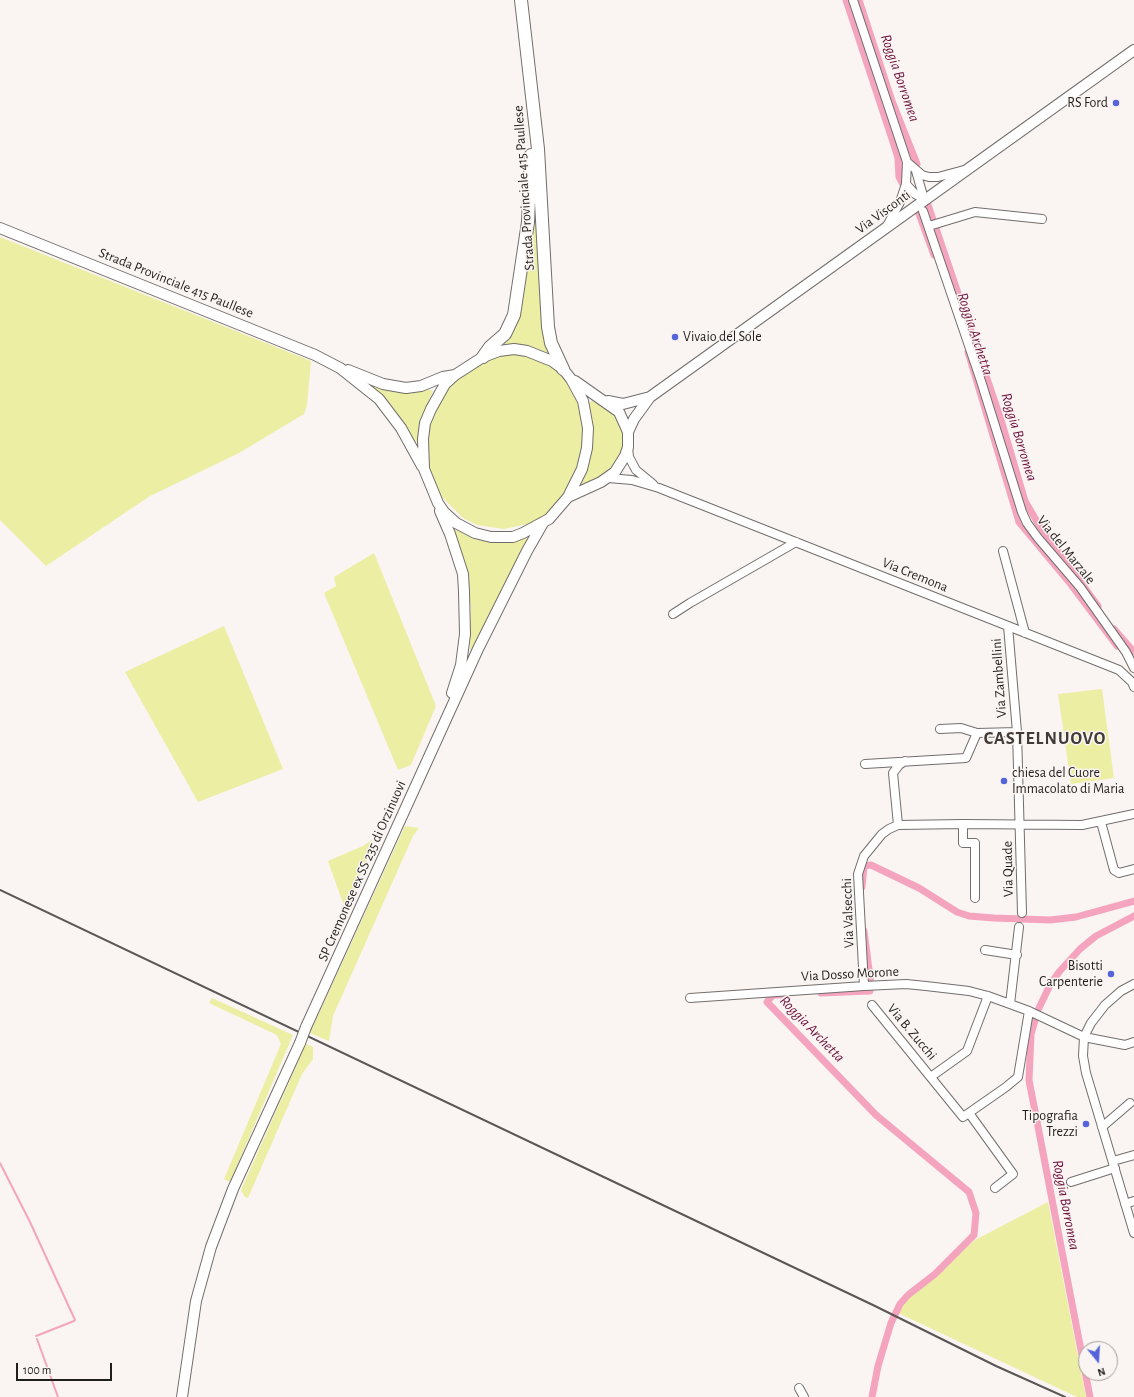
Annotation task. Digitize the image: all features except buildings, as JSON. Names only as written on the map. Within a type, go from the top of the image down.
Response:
[{"type":"highway","points":[[522,0],[531,90]]},
{"type":"highway","name":"Strada Provinciale 415 Paullese","points":[[483,357],[490,347],[504,334],[514,316],[528,222],[531,176],[531,90]]},
{"type":"highway","name":"Strada Provinciale 415 Paullese","points":[[531,90],[538,149],[548,327],[551,343],[563,369]]},
{"type":"main road","name":"Via Visconti","points":[[650,397],[964,170],[1134,50]]},
{"type":"main road","name":"Strada Provinciale 415 Paullese","points":[[0,228],[308,352],[340,368],[383,384],[406,388],[421,386],[443,377],[455,375]]},
{"type":"main road","points":[[443,726],[461,664],[465,634],[463,574],[450,534],[441,517],[438,503],[424,469],[422,453],[425,422],[445,384],[455,375],[483,357],[499,351],[527,351],[552,361],[563,369],[571,379],[583,401],[588,428],[587,448],[582,469],[568,498]]},
{"type":"main road","name":"Strada Provinciale 415 Paullese","points":[[340,368],[378,399],[392,415],[424,469]]},
{"type":"main road","points":[[443,726],[478,649],[527,550],[543,523],[568,498],[608,478],[620,466],[628,447],[628,432],[619,412],[571,379]]},
{"type":"main road","points":[[597,396],[615,404],[623,404],[650,397]]},
{"type":"main road","points":[[628,432],[634,419],[650,397]]},
{"type":"main road","points":[[438,503],[444,512],[456,523],[475,533],[491,538],[513,537],[543,523]]},
{"type":"main road","name":"SP Cremonese ex SS 235 di Orzinuovi","points":[[182,1397],[196,1300],[221,1218],[443,726]]},
{"type":"street","points":[[853,0],[907,162],[906,184],[900,202],[886,227]]},
{"type":"street","points":[[907,162],[922,175],[938,177],[964,170]]},
{"type":"street","points":[[916,170],[924,199]]},
{"type":"street","points":[[906,184],[915,194],[924,199]]},
{"type":"street","name":"Via del Marzale","points":[[923,211],[981,381],[1022,512],[1027,523],[1080,587],[1126,652],[1134,668]]},
{"type":"street","points":[[928,226],[975,212],[1042,219]]},
{"type":"street","name":"Via Cremona","points":[[628,447],[629,457],[636,470],[659,488]]},
{"type":"street","name":"Via Cremona","points":[[608,478],[632,480],[659,488],[1119,670],[1133,683]]},
{"type":"street","points":[[673,614],[796,542]]},
{"type":"street","points":[[1003,551],[1025,632]]},
{"type":"street","name":"Via Zambellini","points":[[1008,626],[1016,732],[1020,824]]},
{"type":"street","points":[[940,729],[961,728],[977,733],[1016,732]]},
{"type":"street","points":[[865,764],[966,758],[977,733]]},
{"type":"street","points":[[898,825],[893,773],[899,765],[905,761]]},
{"type":"street","name":"Via Valsecchi","points":[[869,985],[858,874],[861,861],[882,834],[889,828],[898,825],[1082,825],[1134,814]]},
{"type":"street","points":[[1101,822],[1114,870],[1118,873],[1134,869]]},
{"type":"street","points":[[963,824],[963,843],[974,843],[975,898]]},
{"type":"street","name":"Via Quade","points":[[1020,824],[1022,913]]},
{"type":"street","points":[[1010,1004],[1017,955],[1019,927]]},
{"type":"street","points":[[985,950],[1017,955]]},
{"type":"street","points":[[1134,984],[1121,991],[1104,1005],[1091,1023],[1084,1037],[1083,1056],[1086,1073],[1134,1233]]},
{"type":"street","name":"Via Dosso Morone","points":[[690,998],[869,985],[926,986],[969,991],[988,996],[1030,1011],[1084,1037],[1125,1045],[1134,1042]]},
{"type":"street","name":"Via B. Zucchi","points":[[932,1076],[967,1051],[988,996]]},
{"type":"street","name":"Via B. Zucchi","points":[[872,1005],[932,1076],[963,1117],[969,1113],[1013,1174],[995,1188]]},
{"type":"street","points":[[969,1113],[1011,1084],[1018,1077],[1030,1011]]},
{"type":"street","points":[[1102,1127],[1130,1103]]},
{"type":"street","points":[[1071,1182],[1114,1165],[1134,1155]]},
{"type":"street","points":[[1125,1204],[1134,1201]]},
{"type":"street","points":[[799,1388],[804,1397]]},
{"type":"green space","points":[[536,203],[550,351],[548,353],[522,345],[501,346],[515,326],[519,316]]},
{"type":"green space","points":[[0,237],[311,361],[307,405],[304,414],[239,453],[150,496],[46,566],[0,520]]},
{"type":"green space","points":[[500,354],[528,354],[560,371],[578,403],[583,428],[584,446],[573,478],[566,491],[546,514],[532,523],[504,529],[477,525],[463,518],[442,497],[434,484],[429,468],[427,439],[429,423],[455,377]]},
{"type":"green space","points":[[372,385],[400,392],[412,392],[426,389],[433,391],[420,421],[417,443],[372,388]]},
{"type":"green space","points":[[592,401],[611,409],[623,426],[624,439],[622,454],[614,467],[606,475],[582,486],[582,481],[588,468],[592,449],[592,426],[588,403]]},
{"type":"green space","points":[[453,530],[474,539],[487,542],[502,543],[526,538],[529,539],[471,652],[471,610],[468,585]]},
{"type":"green space","points":[[374,553],[436,706],[411,765],[398,770],[324,593],[336,586],[334,577]]},
{"type":"green space","points":[[224,626],[283,769],[198,802],[125,672]]},
{"type":"green space","points":[[1102,689],[1114,778],[1071,784],[1058,694]]},
{"type":"green space","points":[[405,826],[419,828],[413,836],[333,1016],[329,1041],[310,1033]]},
{"type":"green space","points":[[372,840],[368,858],[345,909],[328,861],[363,846]]},
{"type":"green space","points":[[212,998],[293,1035],[230,1182],[224,1179],[281,1044],[277,1035],[209,1003]]},
{"type":"green space","points":[[306,1044],[313,1047],[313,1059],[302,1074],[248,1198],[245,1197],[241,1190]]},
{"type":"green space","points":[[1048,1202],[1078,1356],[1078,1381],[1083,1381],[1086,1397],[1077,1397],[898,1313],[911,1294],[975,1240]]},
{"type":"waterway","name":"Roggia Archetta","points":[[846,0],[898,158],[899,177],[902,183]]},
{"type":"waterway","name":"Roggia Borromea","points":[[859,0],[892,101],[917,164]]},
{"type":"waterway","name":"Roggia Borromea","points":[[928,205],[1001,420],[1025,501],[1039,525],[1098,606]]},
{"type":"waterway","name":"Roggia Archetta","points":[[918,211],[934,255]]},
{"type":"waterway","name":"Roggia Archetta","points":[[968,352],[1019,522],[1069,582],[1117,646]]},
{"type":"waterway","name":"Roggia Borromea","points":[[1114,629],[1134,652]]},
{"type":"waterway","name":"Roggia Archetta","points":[[862,887],[864,866],[871,865],[919,888],[957,912],[969,916],[994,918],[1050,920],[1076,917],[1134,901]]},
{"type":"waterway","name":"Roggia Borromea","points":[[1039,1008],[1050,985],[1059,972],[1080,949],[1096,936],[1134,916]]},
{"type":"waterway","name":"Roggia Archetta","points":[[821,993],[870,991],[871,985],[864,931]]},
{"type":"waterway","name":"Roggia Archetta","points":[[780,995],[773,995],[767,1002],[876,1115],[969,1192],[976,1213],[974,1235],[935,1274],[908,1295],[900,1304],[891,1323],[878,1366],[872,1397]]},
{"type":"waterway","name":"Roggia Borromea","points":[[1036,1017],[1031,1034],[1029,1080],[1090,1397]]},
{"type":"waterway","points":[[0,1163],[30,1222],[75,1320],[36,1336]]},
{"type":"waterway","points":[[37,1339],[58,1397]]},
{"type":"railway","points":[[0,890],[875,1306],[996,1366],[1065,1397]]},
{"type":"place","name":"RS Ford","points":[[1116,103]]},
{"type":"place","name":"Vivaio del Sole","points":[[675,337]]},
{"type":"place","name":"chiesa del Cuore Immacolato di Maria","points":[[1004,781]]},
{"type":"place","name":"Bisotti Carpenterie","points":[[1111,974]]},
{"type":"place","name":"Tipografia Trezzi","points":[[1086,1124]]},
{"type":"district","name":"CASTELNUOVO","points":[[1045,739]]}]
